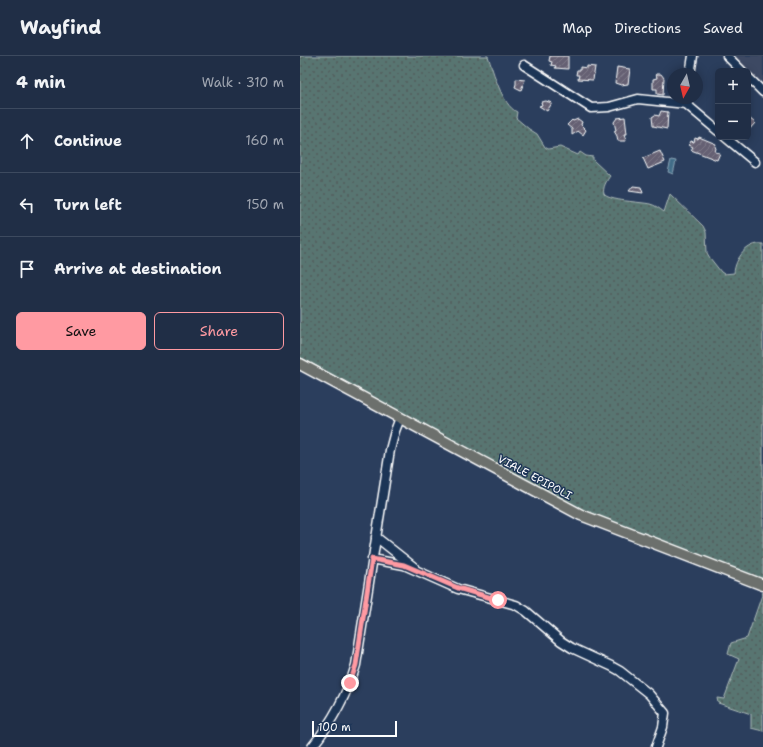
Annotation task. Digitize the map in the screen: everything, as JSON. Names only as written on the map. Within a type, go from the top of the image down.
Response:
[{"type":"main road","name":"VIALE EPIPOLI","points":[[302,365],[581,515],[763,585]]},
{"type":"street","points":[[691,68],[693,56]]},
{"type":"street","points":[[727,56],[739,68]]},
{"type":"street","points":[[524,65],[591,108],[609,107],[638,99],[667,100]]},
{"type":"street","points":[[751,80],[763,92]]},
{"type":"street","points":[[690,104],[715,128]]},
{"type":"street","points":[[729,140],[755,162]]},
{"type":"street","points":[[312,747],[323,733],[350,683],[356,665],[390,450],[400,418]]},
{"type":"street","points":[[376,537],[419,571]]},
{"type":"street","points":[[372,559],[404,565],[438,581],[516,606],[526,611],[561,642],[620,671],[649,694],[665,713],[663,727],[656,747]]},
{"type":"shaded area","points":[[734,56],[763,56],[763,86],[751,74],[751,68],[746,68]]},
{"type":"shaded area","points":[[671,160],[676,161],[673,174],[668,172]]},
{"type":"green space","points":[[300,56],[488,56],[495,78],[503,95],[507,102],[517,112],[516,118],[537,134],[545,147],[548,149],[560,147],[578,155],[580,152],[586,156],[593,157],[593,160],[610,176],[604,187],[604,194],[618,200],[646,203],[657,207],[664,212],[670,194],[703,226],[706,232],[707,253],[724,274],[734,273],[739,257],[743,252],[757,244],[763,244],[763,580],[573,506],[300,357]]},
{"type":"green space","points":[[763,592],[763,731],[751,728],[751,714],[718,703],[717,698],[724,699],[739,659],[728,654],[731,643],[747,638]]},
{"type":"building","points":[[550,56],[568,56],[568,69],[555,68],[556,66],[551,65],[552,62],[549,61]]},
{"type":"building","points":[[587,66],[595,67],[593,80],[578,79],[579,75],[576,75],[577,70],[580,70],[580,67],[587,68]]},
{"type":"building","points":[[617,67],[630,69],[628,84],[621,85],[615,83]]},
{"type":"building","points":[[656,74],[661,74],[664,78],[663,95],[657,94],[657,89],[653,89],[653,79],[657,78]]},
{"type":"building","points":[[516,79],[525,80],[521,90],[515,87]]},
{"type":"building","points":[[546,101],[552,103],[547,111],[539,106],[542,105],[541,102]]},
{"type":"building","points":[[661,111],[668,112],[667,129],[653,126],[652,117],[655,115],[659,116]]},
{"type":"building","points":[[625,117],[627,134],[624,134],[626,141],[618,141],[614,131],[616,130],[614,122],[617,118]]},
{"type":"building","points":[[578,119],[582,122],[581,125],[586,130],[583,135],[578,131],[572,135],[572,129],[567,125],[572,120]]},
{"type":"building","points":[[751,120],[755,123],[751,128]]},
{"type":"building","points":[[699,137],[716,144],[715,152],[720,153],[717,160],[691,150],[693,147],[689,145],[691,141],[694,142],[695,138],[698,139]]},
{"type":"building","points":[[660,151],[665,162],[648,169],[643,158]]},
{"type":"building","points":[[633,186],[641,187],[643,193],[629,191]]},
{"type":"route","points":[[350,683],[356,665],[372,559],[404,565],[438,581],[474,594],[498,600]]}]
